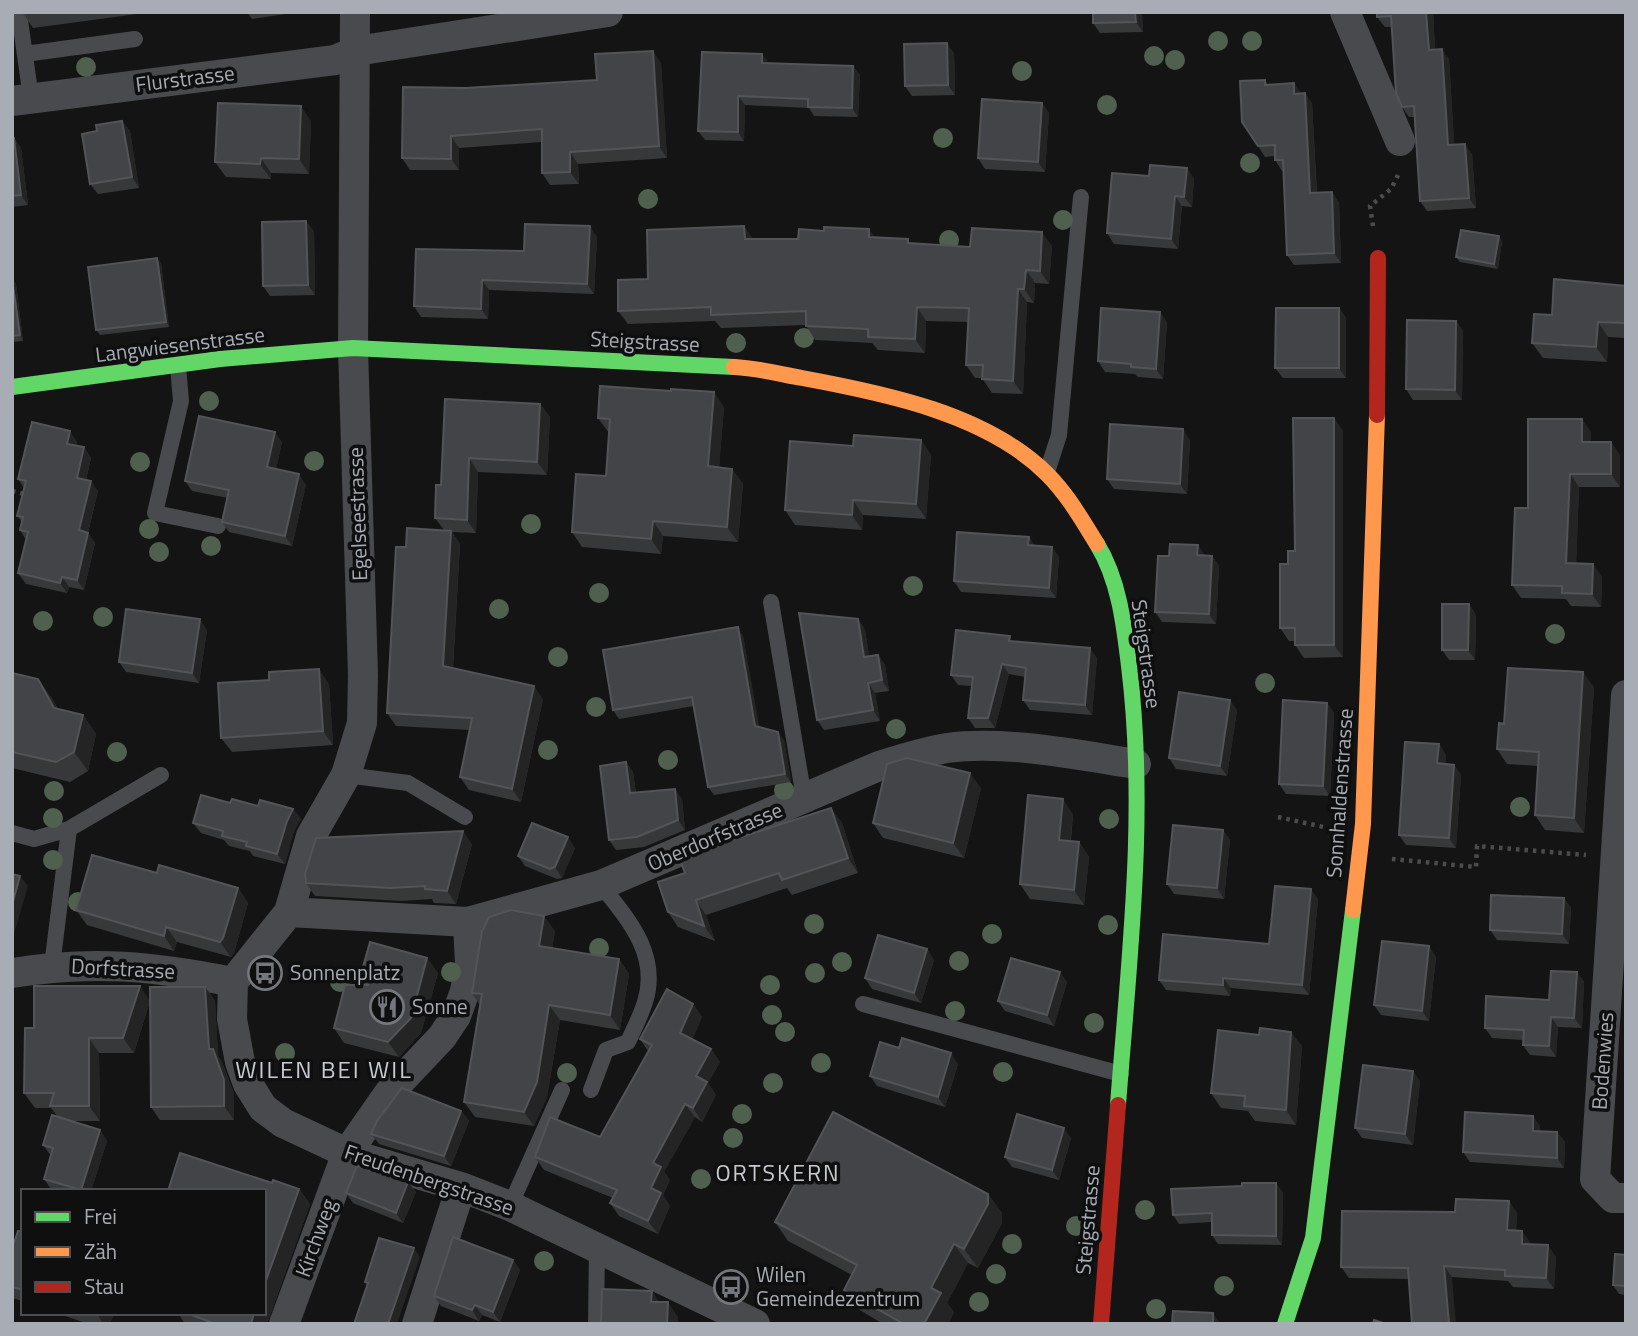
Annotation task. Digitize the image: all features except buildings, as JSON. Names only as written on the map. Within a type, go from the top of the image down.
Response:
[{"type":"street","name":"Egelseestrasse","points":[[233,982],[289,912],[311,836],[346,775],[362,723],[353,348],[355,12]]},
{"type":"street","points":[[1345,12],[1400,141]]},
{"type":"street","name":"Flurstrasse","points":[[21,100],[335,61],[356,51],[593,13]]},
{"type":"street","name":"Sonnhaldenstrasse","points":[[1285,1324],[1313,1238],[1362,835],[1379,349],[1378,258]]},
{"type":"street","name":"Langwiesenstrasse","points":[[12,387],[266,354],[353,348]]},
{"type":"street","name":"Steigstrasse","points":[[353,348],[740,367],[866,390],[920,405],[977,427],[1019,451],[1047,474],[1070,501],[1104,556],[1116,589],[1130,661],[1138,789],[1121,1074],[1101,1324]]},
{"type":"street","name":"Bodenwies","points":[[1626,695],[1595,1179],[1613,1198],[1626,1198]]},
{"type":"street","name":"Oberdorfstrasse","points":[[289,912],[468,922],[601,885],[879,766],[948,748],[987,746],[1136,764]]},
{"type":"street","name":"Kirchweg","points":[[284,1324],[347,1153],[388,1093],[442,1037],[456,1016],[465,991],[470,964],[468,922]]},
{"type":"street","name":"Dorfstrasse","points":[[12,972],[52,966],[111,964],[174,970],[233,982]]},
{"type":"street","name":"Freudenbergstrasse","points":[[233,982],[234,1039],[248,1084],[263,1108],[283,1123],[347,1153],[461,1187],[510,1206],[755,1324]]},
{"type":"street","points":[[417,1324],[461,1187]]},
{"type":"lane","points":[[12,14],[19,13],[24,54],[21,100]]},
{"type":"lane","points":[[24,54],[135,39]]},
{"type":"lane","points":[[1047,474],[1059,435],[1081,197]]},
{"type":"lane","points":[[178,366],[181,401],[155,513],[218,526]]},
{"type":"lane","points":[[771,602],[804,798]]},
{"type":"lane","points":[[12,833],[34,839],[69,829],[161,775]]},
{"type":"lane","points":[[346,775],[408,783],[465,817]]},
{"type":"lane","points":[[52,966],[69,829]]},
{"type":"lane","points":[[591,1090],[606,1050],[628,1042],[646,1000],[649,984],[649,963],[644,947],[635,930],[601,885]]},
{"type":"lane","points":[[863,1004],[1121,1074]]},
{"type":"lane","points":[[510,1206],[562,1090]]},
{"type":"lane","points":[[596,1324],[597,1247]]},
{"type":"path","points":[[1378,258],[1370,205],[1391,189],[1401,171],[1400,141]]},
{"type":"path","points":[[12,491],[36,497]]},
{"type":"path","points":[[1278,817],[1362,835]]},
{"type":"path","points":[[1359,856],[1476,867],[1478,846],[1615,857]]},
{"type":"traffic: fast","points":[[12,387],[220,359],[353,348],[734,367]]},
{"type":"traffic: fast","points":[[1097,544],[1111,572],[1122,618],[1134,721],[1134,886],[1118,1105]]},
{"type":"traffic: fast","points":[[1285,1324],[1313,1238],[1353,910]]},
{"type":"traffic: slow","points":[[734,367],[866,391],[900,399],[965,421],[1023,453],[1047,474],[1068,499],[1097,544]]},
{"type":"traffic: slow","points":[[1353,910],[1363,824],[1377,415]]},
{"type":"traffic: jam","points":[[1377,415],[1378,258]]},
{"type":"traffic: jam","points":[[1101,1324],[1118,1105]]},
{"type":"place","name":"Sonnenplatz","points":[[265,973]]},
{"type":"place","name":"Sonne","points":[[387,1007]]},
{"type":"place","name":"Wilen Gemeindezentrum","points":[[731,1287]]},
{"type":"district","name":"WILEN BEI WIL","points":[[324,1070]]},
{"type":"district","name":"ORTSKERN","points":[[778,1173]]}]
